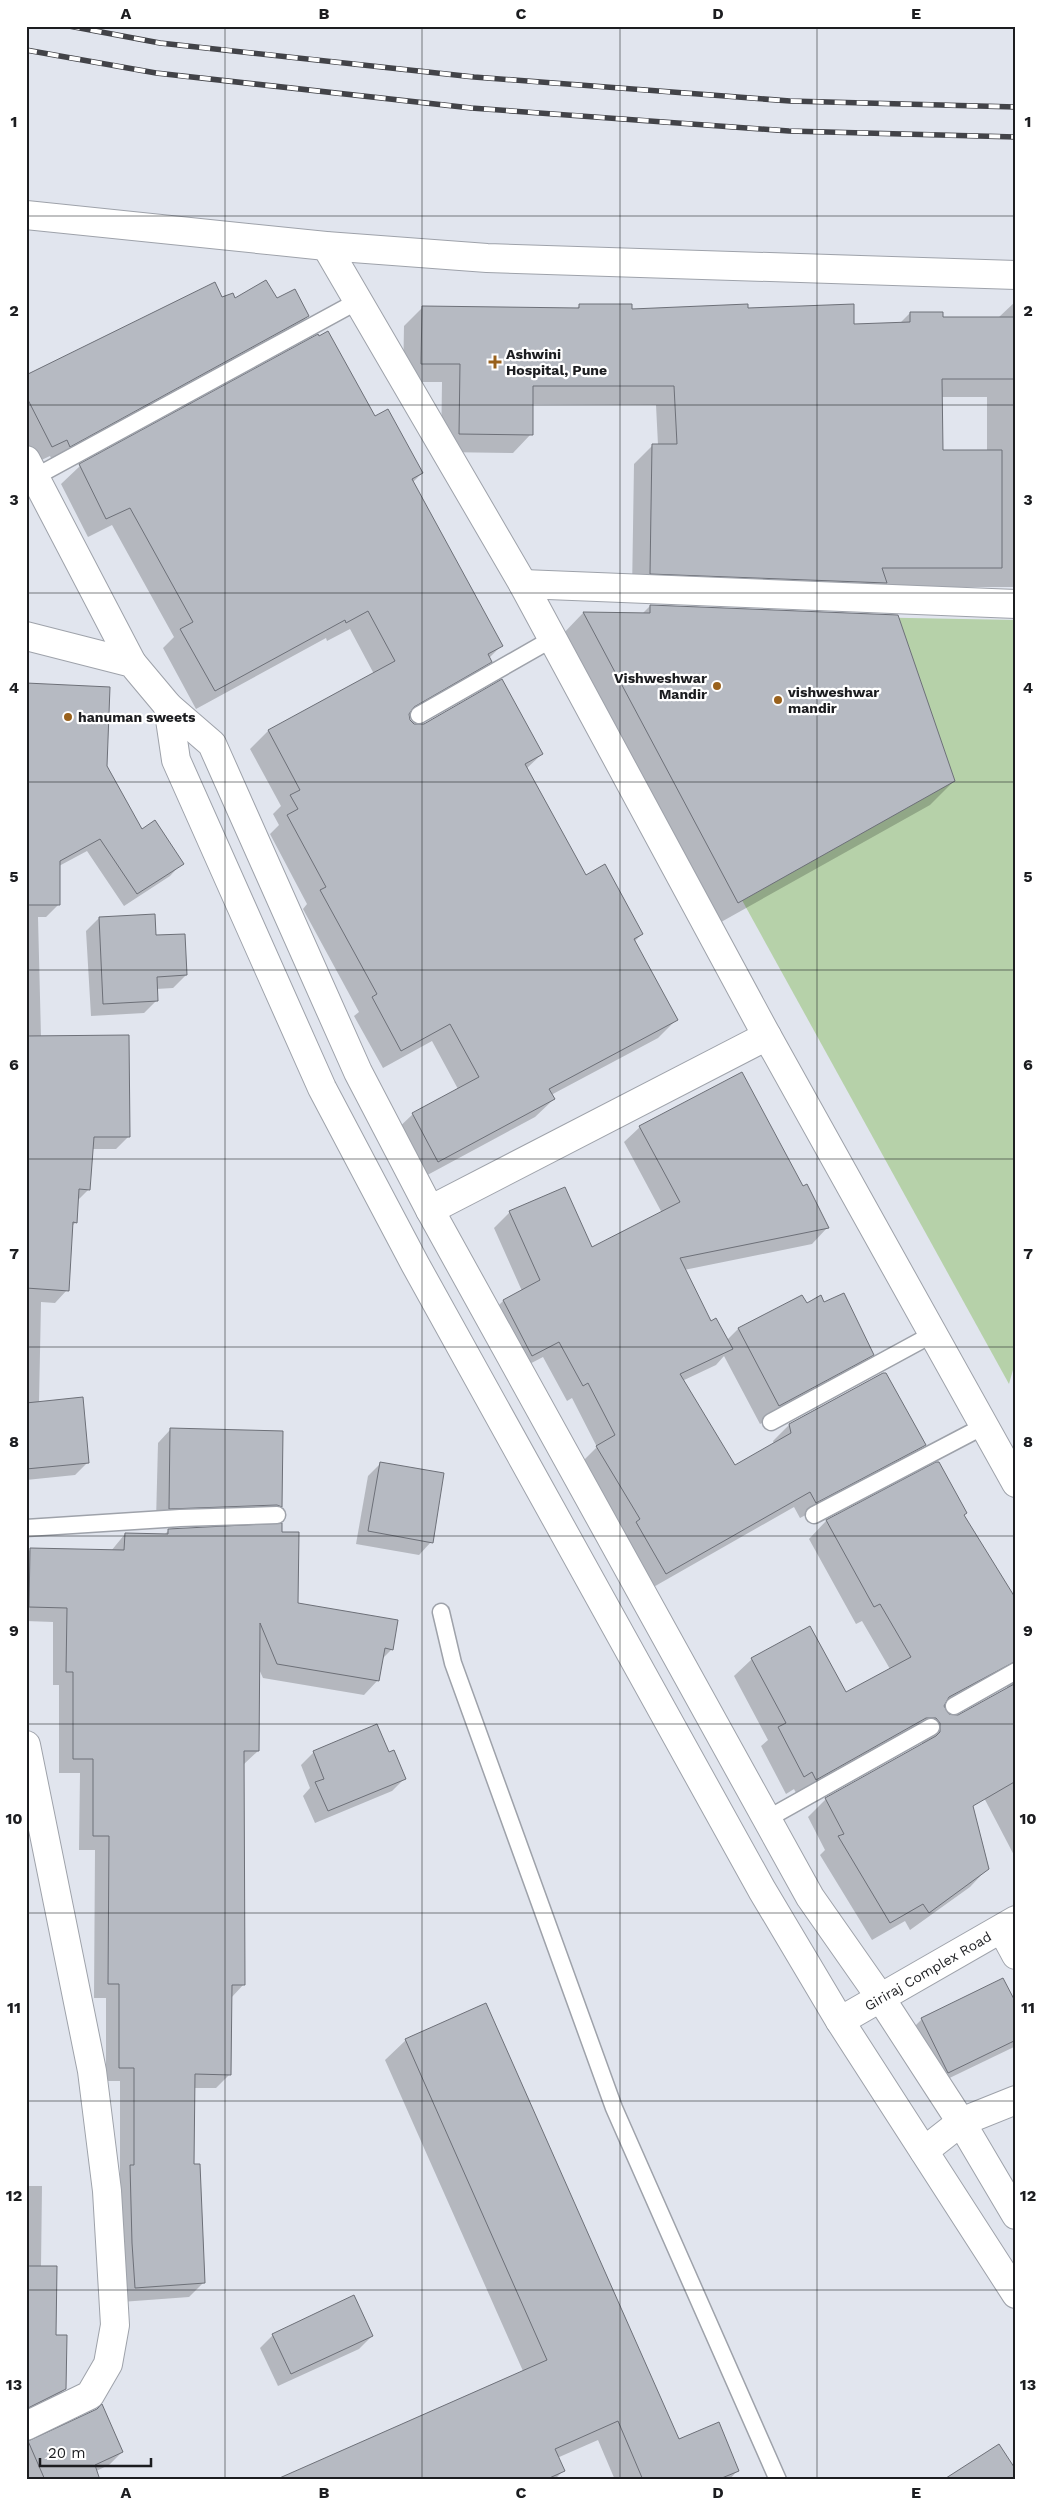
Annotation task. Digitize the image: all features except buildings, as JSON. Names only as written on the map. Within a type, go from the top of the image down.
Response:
[{"type":"street","points":[[26,215],[326,246],[487,258],[1016,275]]},
{"type":"street","points":[[326,246],[523,584],[767,1036],[1015,1479]]},
{"type":"street","points":[[31,468],[132,663],[168,706],[212,744],[358,1072],[430,1210],[766,1819],[810,1897],[880,1997],[961,2122],[1016,2215]]},
{"type":"street","points":[[523,584],[1016,604]]},
{"type":"street","points":[[26,636],[132,663]]},
{"type":"street","points":[[168,706],[176,760],[322,1088],[415,1264],[762,1890],[840,2021],[1016,2294]]},
{"type":"street","points":[[430,1210],[767,1036]]},
{"type":"street","points":[[26,1745],[92,2071],[108,2191],[115,2325],[108,2364],[90,2395],[26,2426]]},
{"type":"street","points":[[1009,1925],[1016,1955]]},
{"type":"street","name":"Giriraj Complex Road","points":[[840,2021],[1009,1925]]},
{"type":"street","points":[[924,2151],[961,2122],[1016,2100]]},
{"type":"lane","points":[[31,468],[358,301]]},
{"type":"lane","points":[[419,715],[552,639]]},
{"type":"lane","points":[[771,1422],[933,1334]]},
{"type":"lane","points":[[814,1515],[984,1426]]},
{"type":"lane","points":[[26,1528],[180,1518],[276,1515]]},
{"type":"lane","points":[[441,1612],[453,1663],[614,2108],[778,2480]]},
{"type":"lane","points":[[954,1706],[1016,1671]]},
{"type":"lane","points":[[766,1819],[932,1727]]},
{"type":"green space","points":[[583,612],[1016,620],[1016,1359],[1009,1384]]},
{"type":"railway","points":[[69,26],[160,43],[474,77],[790,101],[1016,107]]},
{"type":"railway","points":[[26,50],[156,73],[471,108],[789,131],[1016,137]]},
{"type":"place","name":"Ashwini Hospital, Pune","points":[[495,362]]},
{"type":"place","name":"Vishweshwar Mandir","points":[[717,686]]},
{"type":"place","name":"vishweshwar mandir","points":[[778,700]]},
{"type":"place","name":"hanuman sweets","points":[[68,717]]}]
